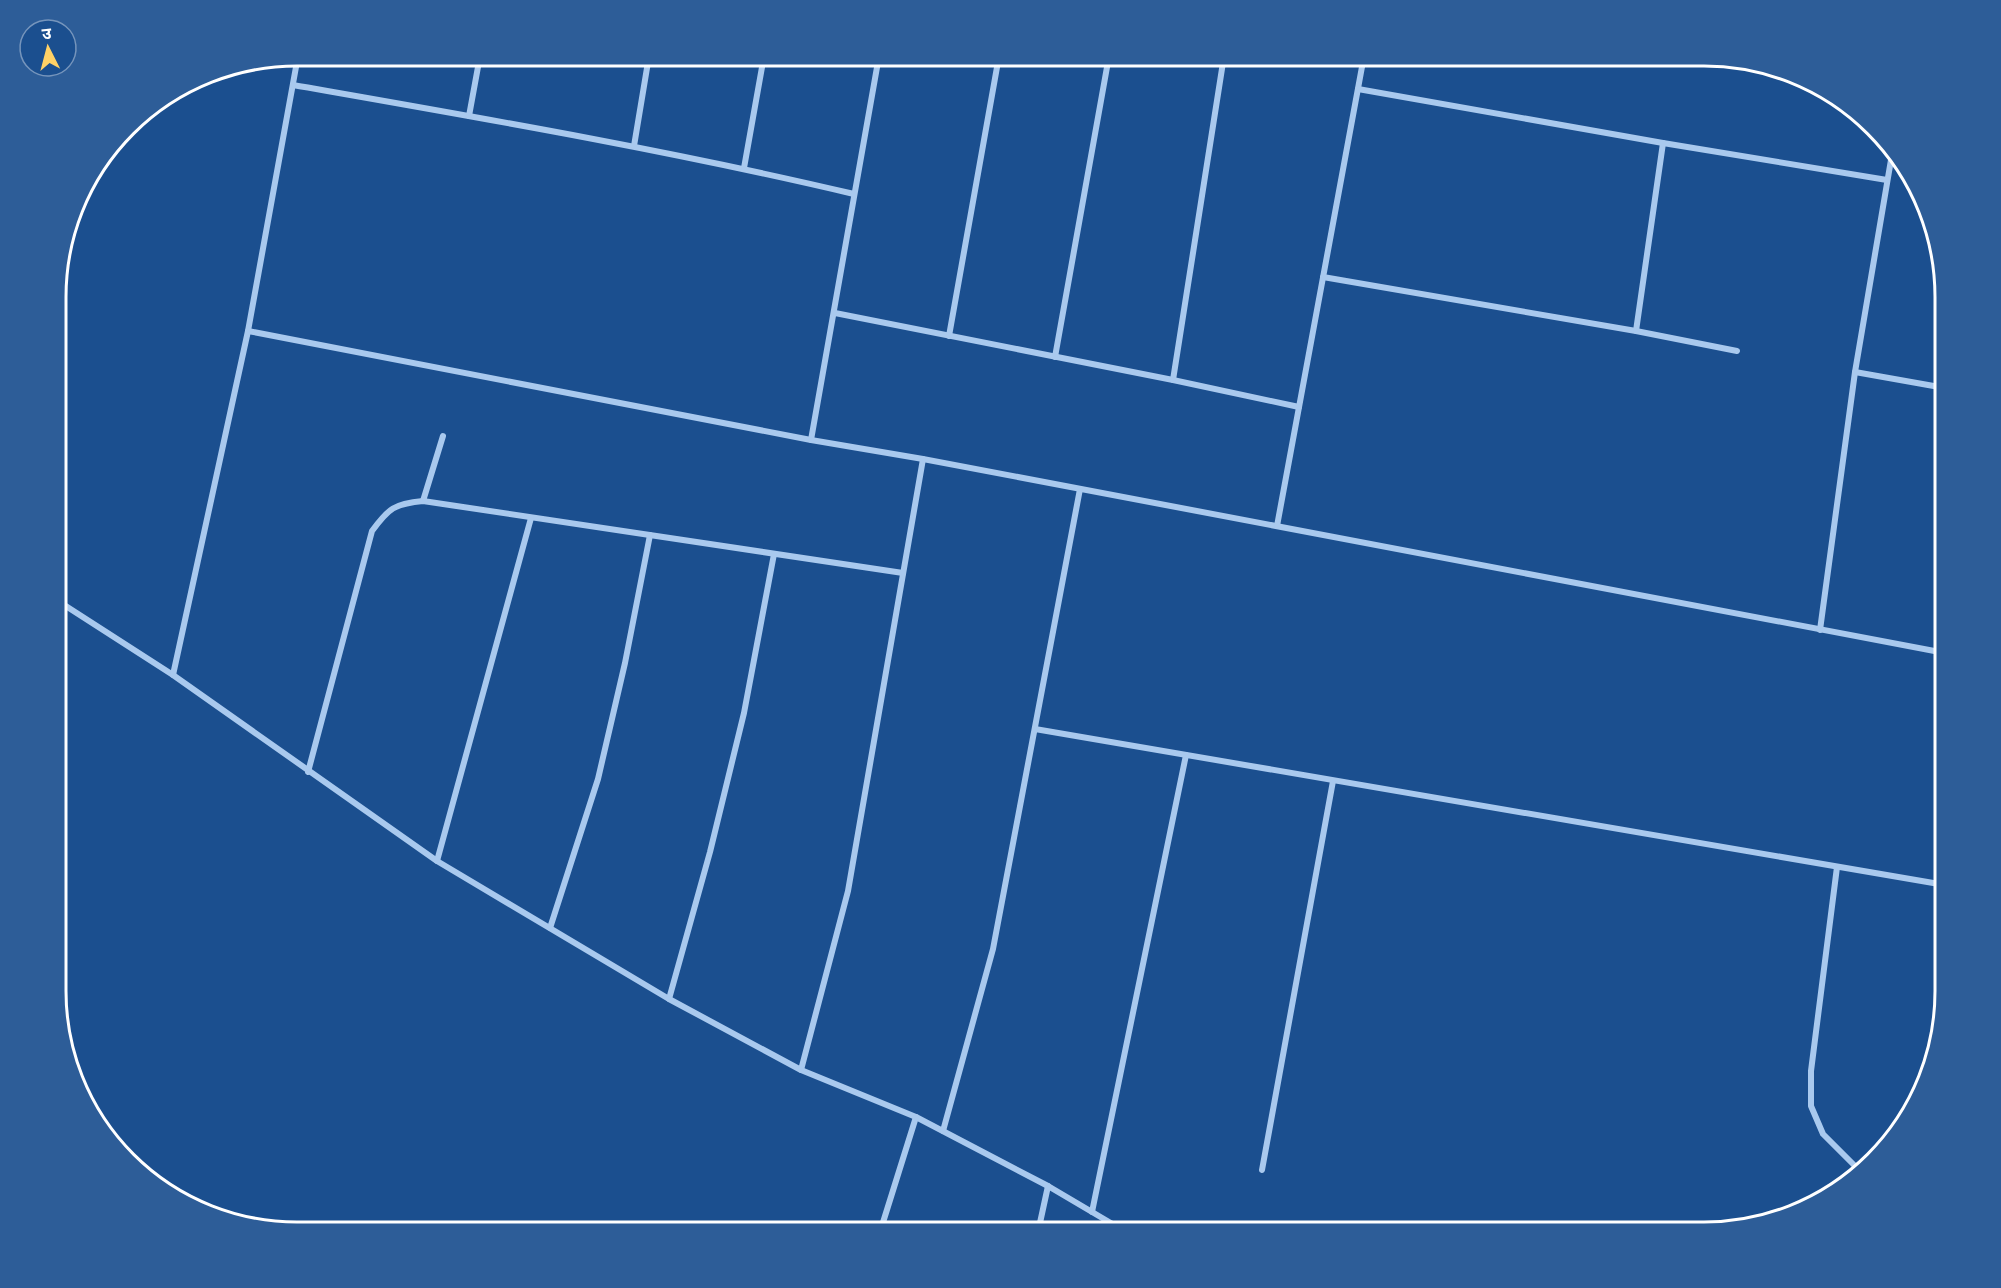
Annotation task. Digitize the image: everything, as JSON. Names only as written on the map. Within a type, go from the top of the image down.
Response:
[{"type":"street","points":[[173,675],[248,331],[296,66]]},
{"type":"street","points":[[470,116],[478,66]]},
{"type":"street","points":[[634,146],[647,66]]},
{"type":"street","points":[[744,168],[762,66]]},
{"type":"street","points":[[811,440],[877,66]]},
{"type":"street","points":[[949,336],[997,66]]},
{"type":"street","points":[[1055,357],[1107,66]]},
{"type":"street","points":[[1173,380],[1222,66]]},
{"type":"street","points":[[1277,526],[1362,66]]},
{"type":"street","points":[[293,85],[634,146],[744,168],[854,194]]},
{"type":"street","points":[[1358,89],[1887,180]]},
{"type":"street","points":[[1636,331],[1663,143]]},
{"type":"street","points":[[1820,630],[1855,372],[1891,161]]},
{"type":"street","points":[[1323,277],[1636,331],[1737,351]]},
{"type":"street","points":[[835,313],[1299,407]]},
{"type":"street","points":[[248,331],[811,440],[923,459],[1935,651]]},
{"type":"street","points":[[1855,372],[1935,385]]},
{"type":"street","points":[[423,501],[443,436]]},
{"type":"street","points":[[801,1070],[848,891],[923,459]]},
{"type":"street","points":[[943,1131],[993,949],[1080,489]]},
{"type":"street","points":[[308,771],[372,531],[386,512],[404,503],[423,501],[903,573]]},
{"type":"street","points":[[438,861],[531,518]]},
{"type":"street","points":[[550,928],[598,779],[625,663],[650,535]]},
{"type":"street","points":[[669,999],[710,852],[744,712],[774,554]]},
{"type":"street","points":[[66,606],[173,675],[438,861],[669,999],[801,1070],[916,1117],[1048,1186],[1109,1222]]},
{"type":"street","points":[[1035,729],[1935,883]]},
{"type":"street","points":[[1092,1212],[1186,755]]},
{"type":"street","points":[[1262,1170],[1333,781]]},
{"type":"street","points":[[1837,867],[1811,1071],[1811,1106],[1823,1134],[1855,1166]]},
{"type":"street","points":[[883,1222],[916,1117]]},
{"type":"street","points":[[1040,1222],[1048,1186]]}]
